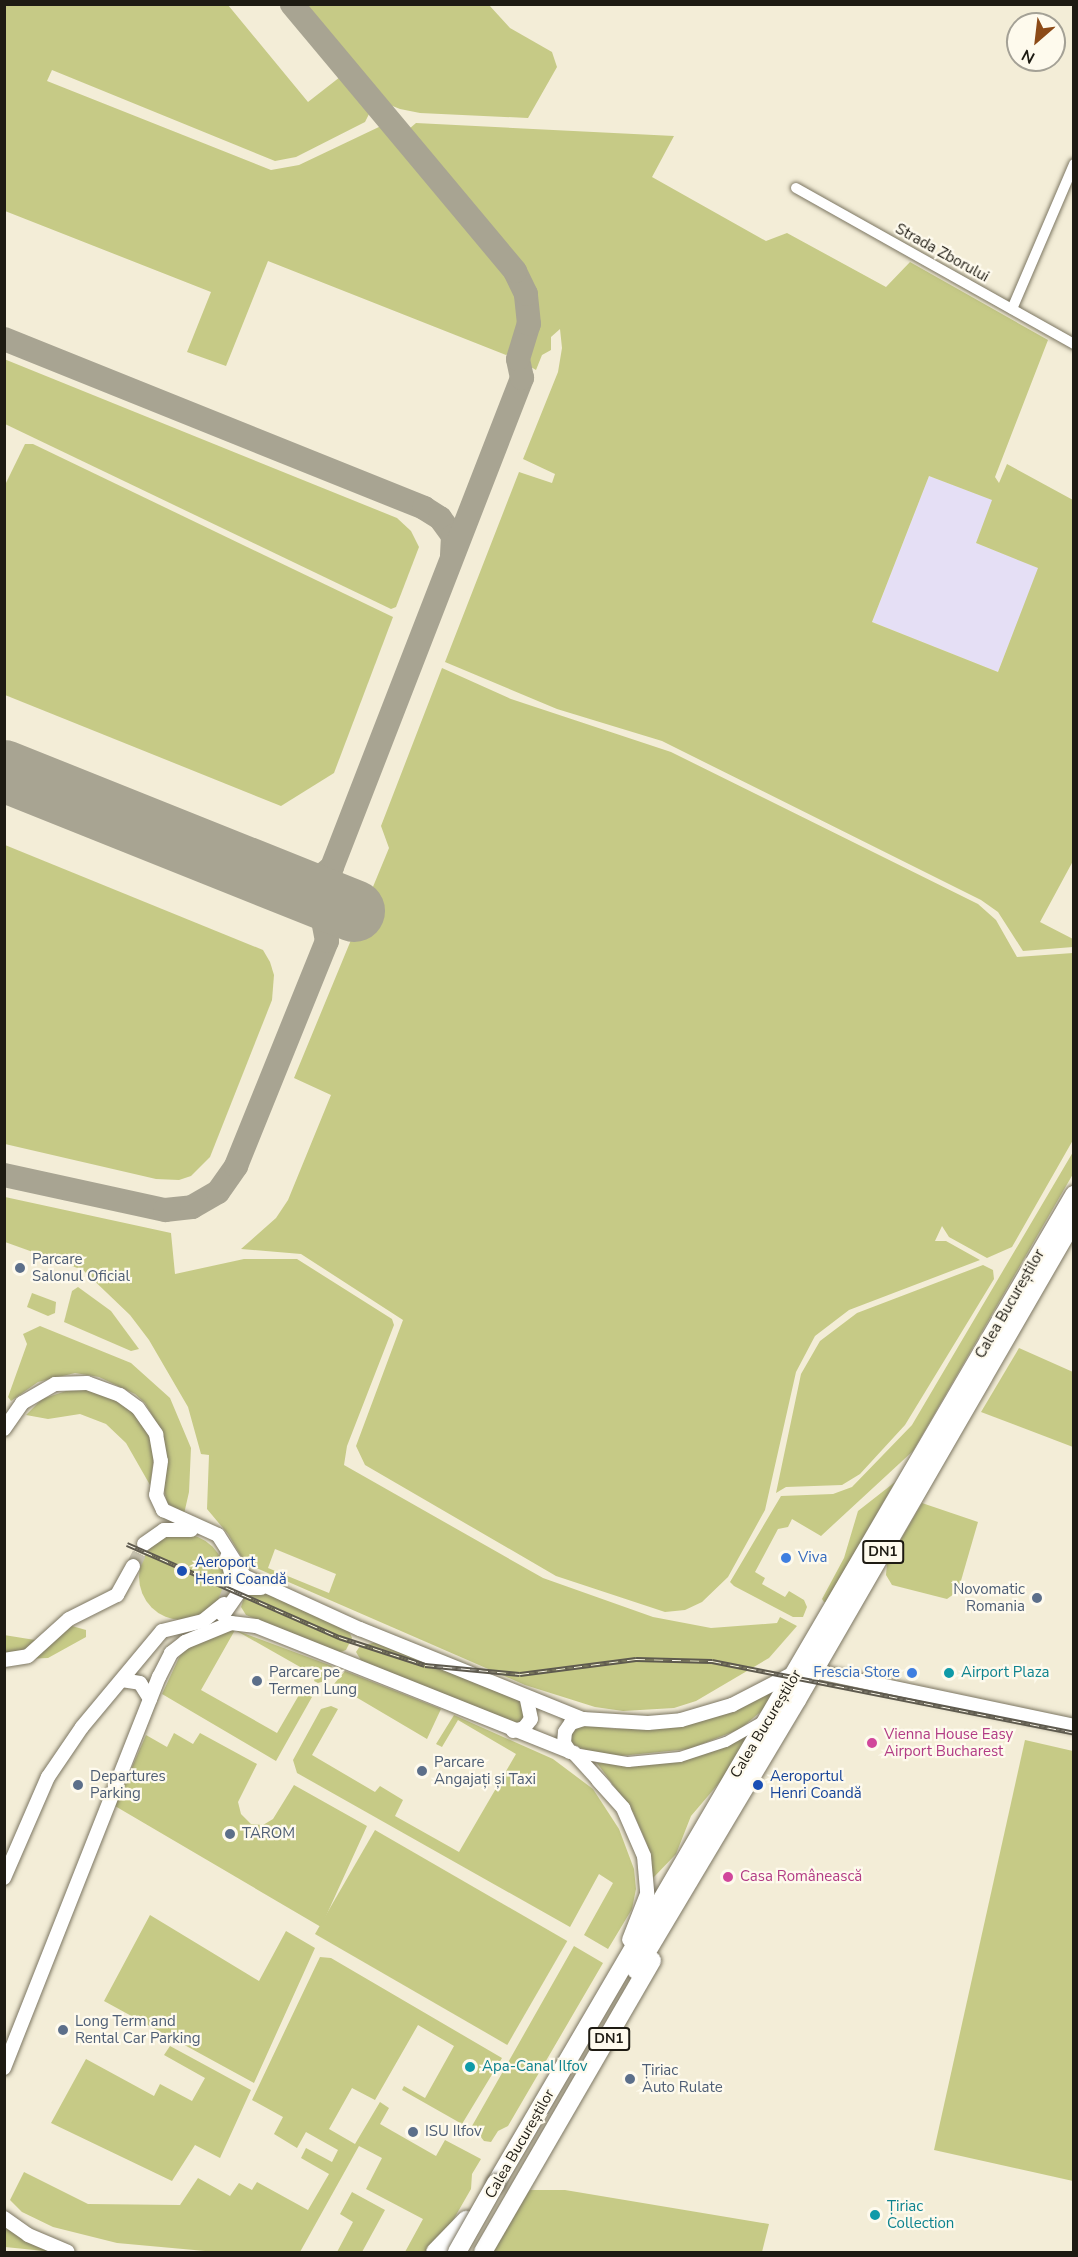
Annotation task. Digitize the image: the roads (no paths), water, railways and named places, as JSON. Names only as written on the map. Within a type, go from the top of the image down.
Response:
[{"type":"highway","name":"Calea Bucureștilor","points":[[683,1879],[771,1715],[806,1670],[1074,1196]]},
{"type":"highway","name":"Calea Bucureștilor","points":[[457,2253],[602,2016],[1074,1220]]},
{"type":"highway","name":"DN1","points":[[447,2253],[662,1891],[683,1879]]},
{"type":"highway","name":"DN1","points":[[483,2253],[630,2002],[683,1879]]},
{"type":"highway","name":"Calea Bucureștilor","points":[[470,2253],[602,2016]]},
{"type":"highway","points":[[483,2189],[489,2206],[504,2209],[511,2205]]},
{"type":"highway","points":[[435,2253],[466,2220]]},
{"type":"street","points":[[1012,309],[1074,164]]},
{"type":"street","name":"Strada Zborului","points":[[796,188],[1074,344]]},
{"type":"street","points":[[4,1429],[22,1403],[42,1390],[68,1382],[109,1389],[138,1408],[159,1444],[161,1461],[155,1489],[163,1510],[174,1518],[211,1530],[228,1546],[244,1576],[267,1589],[527,1700],[583,1719],[648,1724],[681,1720],[732,1705],[806,1670],[1074,1726]]},
{"type":"street","points":[[144,1544],[158,1532],[172,1528],[204,1534],[224,1551],[232,1581]]},
{"type":"street","points":[[4,1660],[28,1656],[69,1619],[117,1595],[133,1566]]},
{"type":"street","points":[[153,1643],[212,1624],[242,1588],[267,1589]]},
{"type":"street","points":[[4,1878],[48,1777],[81,1727],[166,1628],[203,1621],[224,1604]]},
{"type":"street","points":[[4,2068],[150,1699],[176,1647],[236,1622],[256,1626],[556,1748],[628,1762],[680,1757],[726,1742],[771,1715]]},
{"type":"street","points":[[122,1680],[140,1683],[150,1699]]},
{"type":"street","points":[[513,1731],[524,1728],[531,1719],[527,1700]]},
{"type":"street","points":[[583,1719],[571,1723],[565,1732],[564,1743],[604,1786],[636,1832],[648,1879],[638,1921],[617,1964]]},
{"type":"street","points":[[556,1748],[604,1786]]},
{"type":"street","points":[[4,2218],[28,2235],[68,2253]]},
{"type":"tunnel","points":[[133,1566],[144,1544]]},
{"type":"tunnel","points":[[224,1604],[233,1581]]},
{"type":"railway","points":[[127,1544],[339,1637],[425,1665],[520,1674],[636,1659],[712,1661],[1074,1733]]},
{"type":"place","name":"Parcare Salonul Oficial","points":[[20,1268]]},
{"type":"place","name":"Viva","points":[[786,1558]]},
{"type":"place","name":"Aeroport Henri Coandă","points":[[182,1571]]},
{"type":"place","name":"Novomatic Romania","points":[[1037,1598]]},
{"type":"place","name":"Frescia Store","points":[[912,1673]]},
{"type":"place","name":"Airport Plaza","points":[[949,1673]]},
{"type":"place","name":"Parcare pe Termen Lung","points":[[257,1681]]},
{"type":"place","name":"Vienna House Easy Airport Bucharest","points":[[872,1743]]},
{"type":"place","name":"Parcare Angajați și Taxi","points":[[422,1771]]},
{"type":"place","name":"Departures Parking","points":[[78,1785]]},
{"type":"place","name":"Aeroportul Henri Coandă","points":[[758,1785]]},
{"type":"place","name":"TAROM","points":[[230,1834]]},
{"type":"place","name":"Casa Românească","points":[[728,1877]]},
{"type":"place","name":"Long Term and Rental Car Parking","points":[[63,2030]]},
{"type":"place","name":"Apa-Canal Ilfov","points":[[470,2067]]},
{"type":"place","name":"Țiriac Auto Rulate","points":[[630,2079]]},
{"type":"place","name":"ISU Ilfov","points":[[413,2132]]},
{"type":"place","name":"Țiriac Collection","points":[[875,2215]]}]
